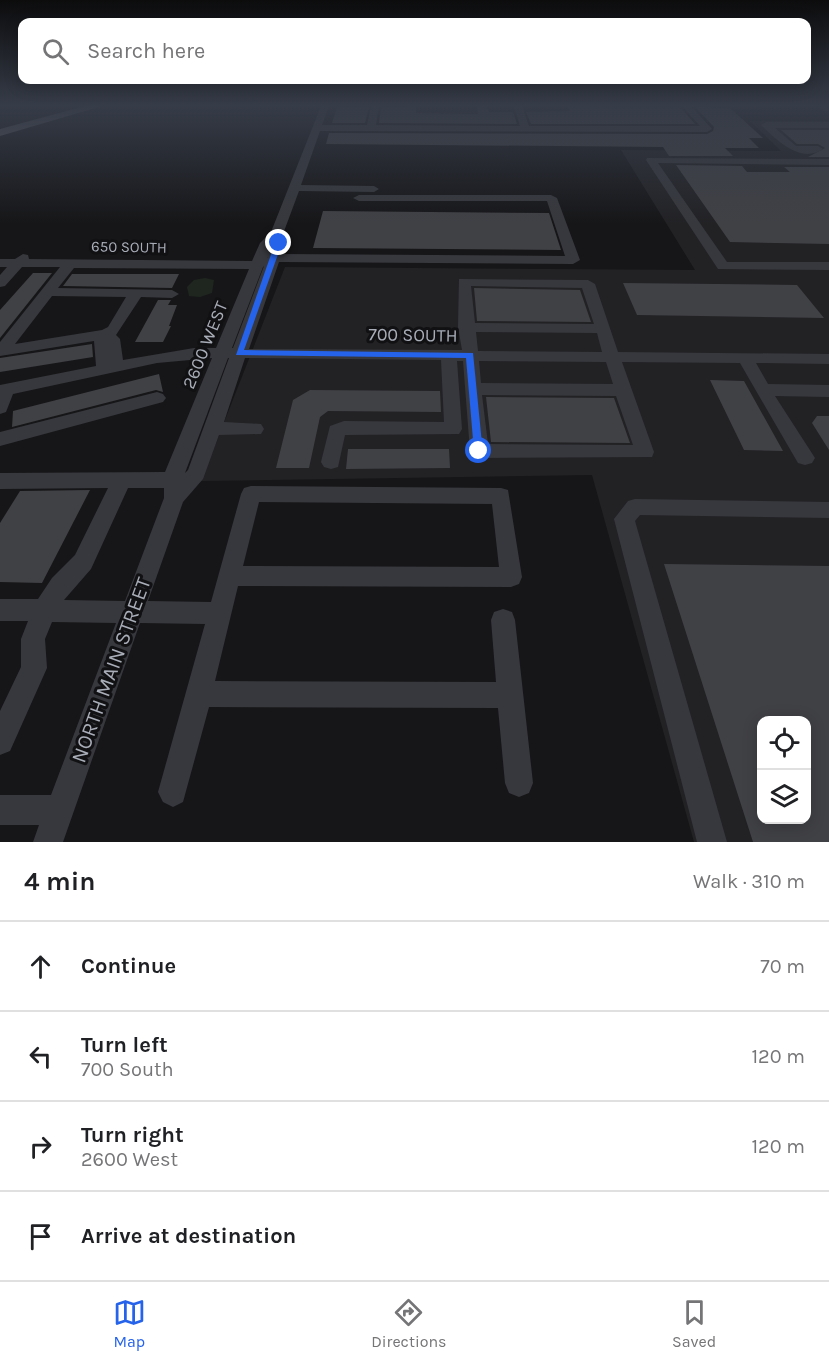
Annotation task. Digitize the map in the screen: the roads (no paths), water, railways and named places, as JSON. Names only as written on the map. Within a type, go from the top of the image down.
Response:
[{"type":"street","name":"2600 WEST","points":[[196,474],[212,428],[231,353],[258,265],[266,243],[277,234],[310,145]]},
{"type":"street","points":[[790,145],[794,149],[829,149]]},
{"type":"street","points":[[829,162],[651,160],[723,266],[829,266]]},
{"type":"street","points":[[294,188],[555,190]]},
{"type":"street","points":[[273,258],[573,260],[551,198],[359,198]]},
{"type":"street","name":"2600 WEST","points":[[175,484],[273,258],[279,243],[277,234]]},
{"type":"street","points":[[0,283],[30,252]]},
{"type":"street","name":"650 SOUTH","points":[[0,263],[258,265]]},
{"type":"street","points":[[0,351],[71,263]]},
{"type":"street","points":[[464,282],[588,284],[603,329],[645,452],[479,451],[466,327],[464,282]]},
{"type":"street","points":[[47,292],[172,294]]},
{"type":"street","points":[[0,351],[106,334],[114,330],[136,293]]},
{"type":"street","points":[[466,327],[603,329]]},
{"type":"street","points":[[106,334],[102,340],[110,368]]},
{"type":"street","name":"700 SOUTH","points":[[3,390],[170,355],[231,353],[829,358]]},
{"type":"street","points":[[331,462],[336,431],[344,428],[453,429],[449,355]]},
{"type":"street","points":[[745,358],[805,458]]},
{"type":"street","points":[[473,388],[623,390]]},
{"type":"street","points":[[0,408],[3,390]]},
{"type":"street","points":[[763,390],[829,391]]},
{"type":"street","points":[[0,439],[157,398]]},
{"type":"street","points":[[212,428],[255,429]]},
{"type":"street","name":"NORTH MAIN STREET","points":[[48,842],[132,613],[175,484],[196,474]]},
{"type":"street","points":[[3,486],[122,480],[175,484]]},
{"type":"street","points":[[0,741],[34,668],[33,639],[44,611],[60,585],[84,562],[122,480]]},
{"type":"street","points":[[173,792],[251,494],[501,496],[511,578],[230,576]]},
{"type":"street","points":[[712,842],[624,519],[635,507],[829,510]]},
{"type":"street","points":[[0,610],[220,613]]},
{"type":"street","points":[[503,620],[519,783]]},
{"type":"street","points":[[200,694],[510,695]]},
{"type":"street","points":[[0,810],[60,810]]}]
